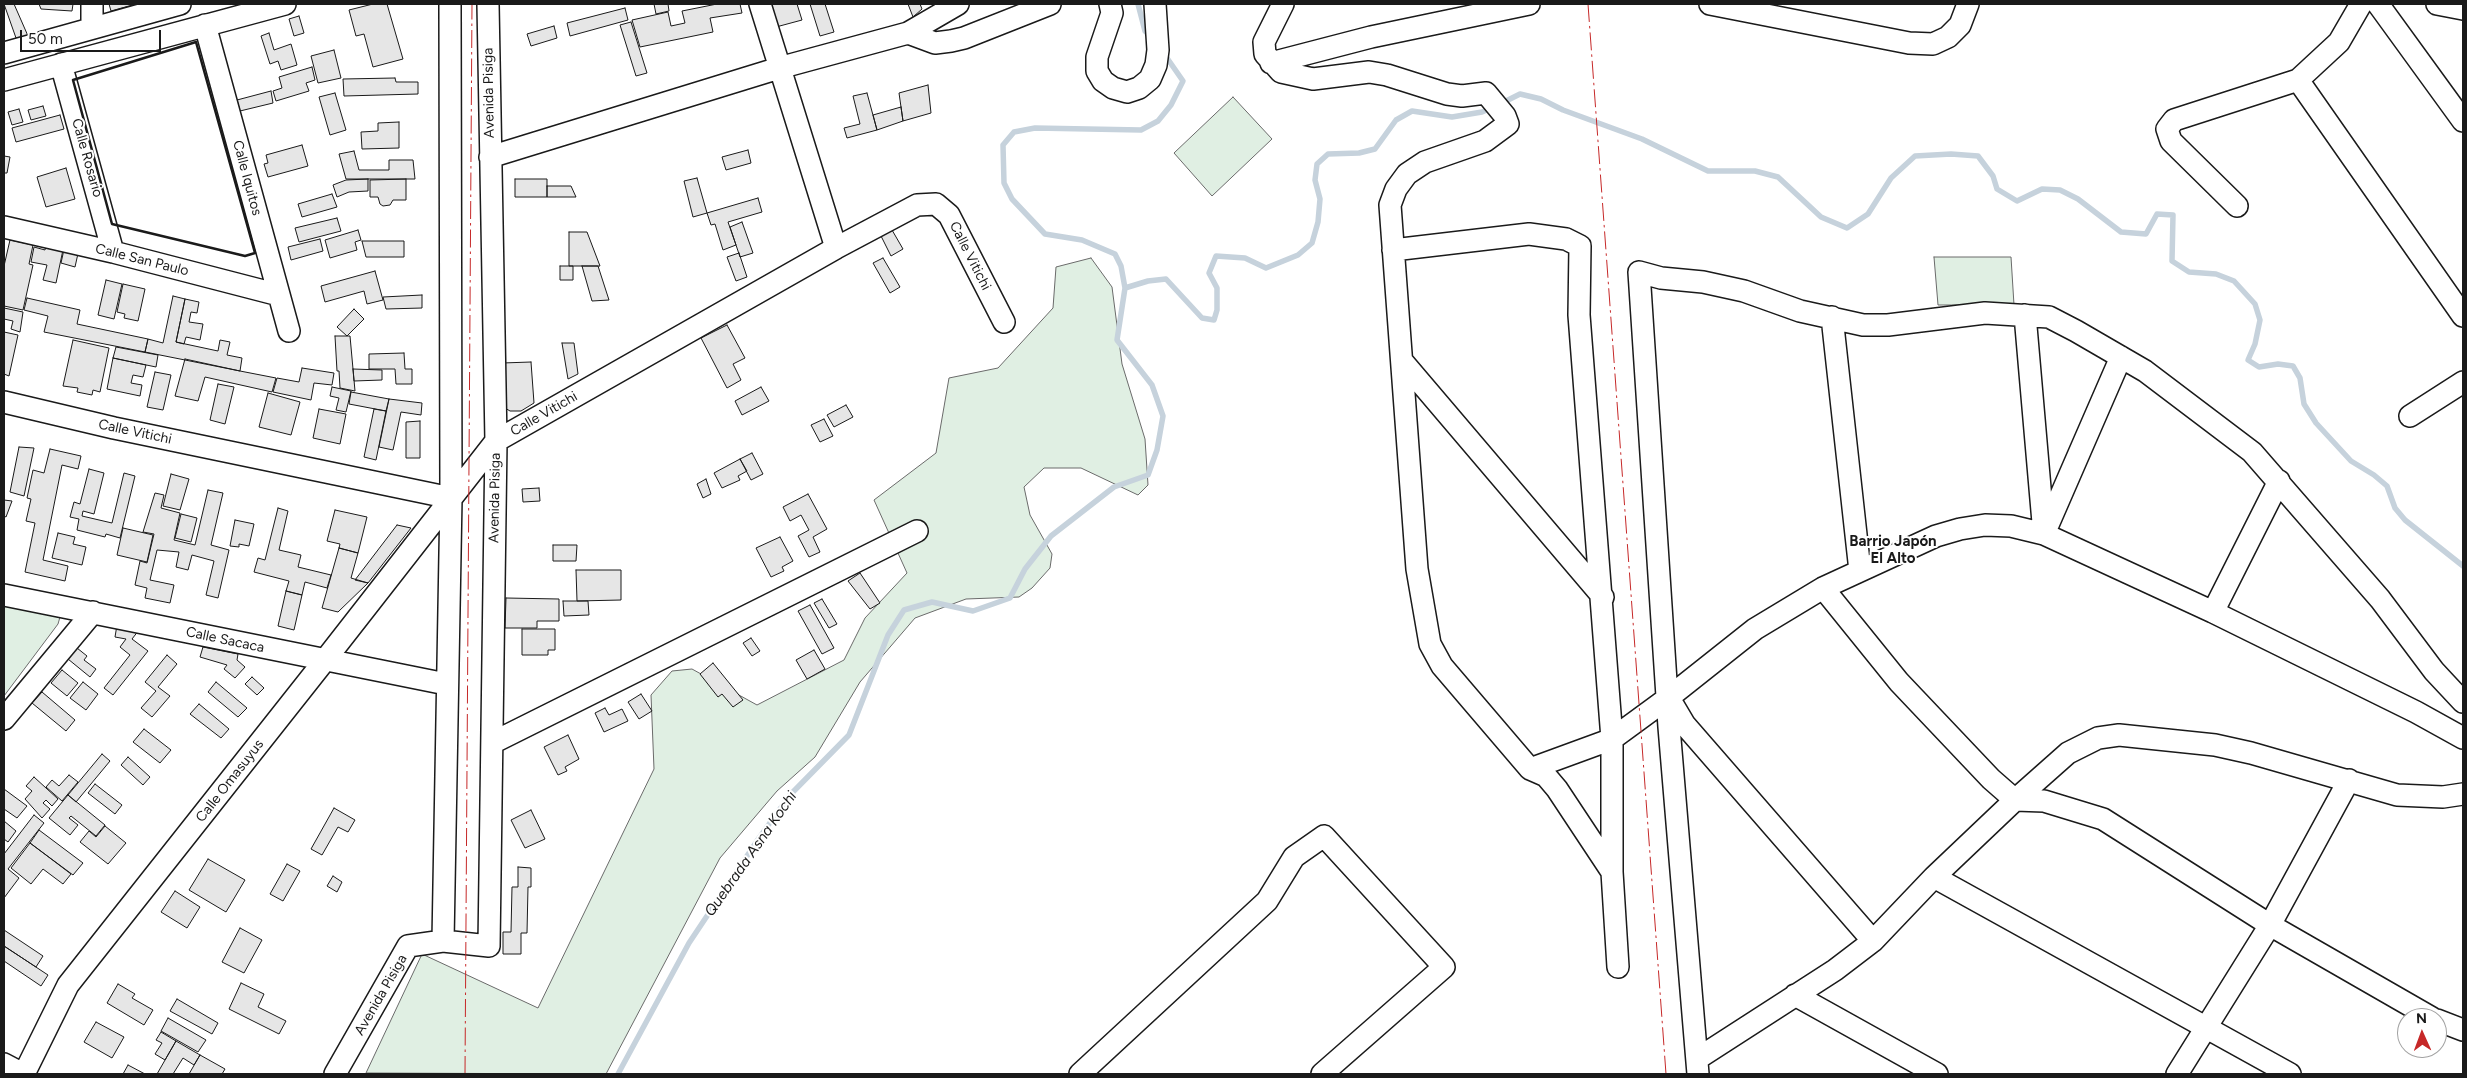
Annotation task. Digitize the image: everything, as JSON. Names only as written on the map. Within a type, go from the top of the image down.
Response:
[{"type":"street","points":[[92,4],[92,28]]},
{"type":"street","points":[[4,53],[180,4]]},
{"type":"street","points":[[4,80],[285,4]]},
{"type":"street","points":[[443,941],[446,684],[451,498],[450,4]]},
{"type":"street","name":"Avenida Pisiga","points":[[336,1074],[408,946],[443,941],[489,946],[496,441],[488,4]]},
{"type":"street","points":[[760,4],[836,248]]},
{"type":"street","points":[[490,157],[779,68],[908,33],[958,4]]},
{"type":"street","points":[[908,33],[935,43],[951,41],[964,38],[1050,4]]},
{"type":"street","points":[[1110,4],[1112,13],[1097,57],[1097,71],[1103,81],[1113,88],[1127,92],[1139,88],[1150,79],[1156,65],[1158,50],[1155,4]]},
{"type":"street","points":[[1283,4],[1264,42],[1265,54],[1281,72],[1313,79],[1369,72],[1386,75],[1447,94],[1462,96],[1486,93],[1505,116],[1508,124],[1486,141],[1426,162],[1407,174],[1396,189],[1390,205],[1417,569],[1430,644],[1442,666],[1530,769],[1546,776],[1557,789],[1612,872]]},
{"type":"street","points":[[1271,63],[1371,37],[1529,4]]},
{"type":"street","points":[[1710,4],[1909,43],[1933,44],[1948,37],[1960,26],[1968,4]]},
{"type":"street","points":[[2237,206],[2171,141],[2167,129],[2174,120],[2298,80],[2339,42],[2361,4]]},
{"type":"street","points":[[2378,4],[2463,121]]},
{"type":"street","points":[[2437,4],[2463,9]]},
{"type":"street","name":"Calle Iquitos","points":[[205,25],[289,331]]},
{"type":"street","name":"Calle Rosario","points":[[61,64],[113,252]]},
{"type":"street","points":[[2298,80],[2463,316]]},
{"type":"street","name":"Calle Vitichi","points":[[4,402],[114,428],[451,498],[496,441],[836,248],[918,205],[936,204],[949,215],[1004,322]]},
{"type":"street","name":"Calle San Paulo","points":[[4,227],[113,252],[279,295]]},
{"type":"street","points":[[1393,250],[1528,234],[1566,238],[1580,246],[1579,315],[1603,598],[1612,739],[1612,872],[1618,967]]},
{"type":"street","points":[[1697,1067],[1669,727],[1638,272],[1661,278],[1703,282],[1744,291],[1800,312],[1832,316],[1863,324],[1888,325],[1985,313],[2049,317],[2145,370],[2252,452],[2380,599],[2434,671],[2463,702]]},
{"type":"street","points":[[2025,315],[2044,534]]},
{"type":"street","points":[[1832,316],[1860,571]]},
{"type":"street","points":[[2044,534],[2121,357]]},
{"type":"street","points":[[1403,362],[1603,598]]},
{"type":"street","points":[[2410,416],[2463,382]]},
{"type":"street","points":[[2213,612],[2279,481]]},
{"type":"street","name":"Calle Omasuyus","points":[[23,1074],[68,985],[451,498]]},
{"type":"street","points":[[1530,769],[1612,739],[1668,698],[1755,629],[1824,588],[1936,536],[1960,529],[1985,525],[2011,526],[2044,534],[2213,612],[2416,712],[2463,738]]},
{"type":"street","points":[[492,743],[917,531]]},
{"type":"street","points":[[1824,588],[1899,682],[1991,779],[2015,800],[2044,801],[2103,819],[2270,925],[2415,1008]]},
{"type":"street","name":"Calle Sacaca","points":[[4,595],[446,684]]},
{"type":"street","points":[[4,719],[93,612]]},
{"type":"street","points":[[1668,698],[1685,725],[1873,941]]},
{"type":"street","points":[[1697,1067],[1873,941],[1934,877],[2015,800],[2068,753],[2098,738],[2119,735],[2214,745],[2349,780],[2397,795],[2443,797],[2463,794]]},
{"type":"street","points":[[2177,1074],[2270,925],[2349,780]]},
{"type":"street","points":[[1080,1074],[1267,901],[1294,857],[1324,836],[1444,967],[1322,1074]]},
{"type":"street","points":[[1934,877],[2290,1074]]},
{"type":"street","points":[[1795,995],[1937,1074]]},
{"type":"street","points":[[2447,1024],[2463,1030]]},
{"type":"street","points":[[4,1064],[23,1074]]},
{"type":"green space","points":[[1233,97],[1272,139],[1212,196],[1174,153]]},
{"type":"green space","points":[[1934,257],[2011,257],[2014,305],[1938,305]]},
{"type":"green space","points":[[1091,258],[1112,287],[1122,364],[1145,439],[1148,485],[1138,495],[1081,468],[1044,468],[1024,487],[1030,515],[1052,554],[1050,568],[1032,588],[1019,597],[966,599],[915,618],[860,682],[815,757],[777,791],[720,858],[606,1074],[366,1073],[422,954],[538,1008],[654,769],[651,695],[672,671],[692,669],[757,705],[844,660],[865,618],[907,573],[874,500],[936,453],[949,378],[998,368],[1053,308],[1056,267]]},
{"type":"green space","points":[[4,595],[59,613],[60,617],[58,624],[4,696]]},
{"type":"building","points":[[4,4],[14,4],[28,36],[16,38]]},
{"type":"building","points":[[39,4],[73,4],[72,11],[41,9]]},
{"type":"building","points":[[109,4],[136,4],[111,11]]},
{"type":"building","points":[[373,4],[387,4],[403,59],[373,67],[364,34],[356,36],[349,10]]},
{"type":"building","points":[[654,4],[668,4],[669,11],[656,14]]},
{"type":"building","points":[[717,4],[740,4],[742,13],[710,18],[713,32],[640,47],[632,20],[668,12],[671,26],[685,23],[682,11]]},
{"type":"building","points":[[769,4],[797,4],[802,20],[776,27]]},
{"type":"building","points":[[810,4],[825,4],[834,32],[820,36]]},
{"type":"building","points":[[908,4],[920,4],[922,9],[913,17]]},
{"type":"building","points":[[625,8],[628,20],[570,36],[567,23]]},
{"type":"building","points":[[299,16],[304,33],[294,36],[289,19]]},
{"type":"building","points":[[631,22],[647,73],[636,76],[620,25]]},
{"type":"building","points":[[554,26],[557,38],[531,46],[527,34]]},
{"type":"building","points":[[269,33],[274,50],[291,44],[297,65],[281,70],[278,61],[270,64],[261,36]]},
{"type":"building","points":[[334,50],[341,78],[318,83],[311,56]]},
{"type":"building","points":[[312,67],[315,80],[306,83],[309,91],[276,101],[273,91],[282,88],[279,77]]},
{"type":"building","points":[[395,78],[396,82],[418,82],[418,94],[344,96],[343,79]]},
{"type":"building","points":[[928,85],[931,113],[903,121],[899,93]]},
{"type":"building","points":[[271,91],[273,103],[240,111],[237,100]]},
{"type":"building","points":[[335,93],[346,130],[330,135],[319,97]]},
{"type":"building","points":[[867,93],[877,130],[847,138],[844,128],[860,124],[853,96]]},
{"type":"building","points":[[43,106],[46,116],[31,120],[28,110]]},
{"type":"building","points":[[901,107],[903,121],[877,130],[873,115]]},
{"type":"building","points":[[19,109],[23,122],[12,125],[8,112]]},
{"type":"building","points":[[60,115],[64,129],[16,142],[12,128]]},
{"type":"building","points":[[399,122],[399,148],[362,149],[361,132],[378,131],[378,123]]},
{"type":"building","points":[[302,145],[308,166],[268,177],[264,164],[268,163],[266,155]]},
{"type":"building","points":[[748,150],[751,163],[726,170],[722,157]]},
{"type":"building","points":[[354,151],[359,170],[389,170],[389,160],[413,160],[415,179],[346,179],[339,154]]},
{"type":"building","points":[[4,156],[10,157],[7,173],[4,173]]},
{"type":"building","points":[[66,168],[75,199],[46,207],[37,177]]},
{"type":"building","points":[[697,178],[707,213],[693,217],[684,181]]},
{"type":"building","points":[[368,179],[368,191],[349,192],[337,197],[333,185],[346,180]]},
{"type":"building","points":[[406,179],[406,200],[393,200],[390,205],[383,206],[380,204],[378,197],[370,197],[370,180]]},
{"type":"building","points":[[515,179],[547,179],[547,197],[515,197]]},
{"type":"building","points":[[547,186],[571,186],[576,197],[547,197]]},
{"type":"building","points":[[332,194],[337,207],[302,217],[298,204]]},
{"type":"building","points":[[758,198],[762,212],[728,222],[736,245],[723,250],[715,224],[711,225],[707,213]]},
{"type":"building","points":[[337,218],[341,231],[299,242],[295,228]]},
{"type":"building","points":[[742,222],[753,253],[740,257],[730,227]]},
{"type":"building","points":[[358,230],[361,240],[355,242],[357,250],[330,258],[325,240]]},
{"type":"building","points":[[892,230],[903,249],[891,256],[881,236]]},
{"type":"building","points":[[569,232],[587,232],[600,266],[569,266]]},
{"type":"building","points":[[320,239],[323,251],[291,260],[288,247]]},
{"type":"building","points":[[10,240],[33,245],[29,264],[33,265],[23,310],[4,306],[4,266]]},
{"type":"building","points":[[47,241],[64,245],[56,283],[43,280],[47,265],[31,262],[34,247],[45,250]]},
{"type":"building","points":[[362,241],[404,241],[404,257],[366,257]]},
{"type":"building","points":[[65,245],[79,249],[75,267],[61,263]]},
{"type":"building","points":[[739,253],[747,277],[736,281],[727,257]]},
{"type":"building","points":[[883,258],[900,287],[890,293],[873,263]]},
{"type":"building","points":[[560,266],[573,266],[573,280],[560,280]]},
{"type":"building","points":[[582,266],[598,266],[609,300],[592,301]]},
{"type":"building","points":[[375,271],[383,300],[367,304],[364,291],[325,302],[321,286]]},
{"type":"building","points":[[106,280],[122,284],[114,319],[98,315]]},
{"type":"building","points":[[123,284],[145,289],[138,321],[124,318],[125,314],[117,312]]},
{"type":"building","points":[[422,295],[422,308],[386,309],[383,297]]},
{"type":"building","points":[[173,296],[185,299],[176,342],[218,351],[220,340],[230,342],[227,355],[242,358],[240,371],[145,352],[148,339],[163,343]]},
{"type":"building","points":[[27,298],[80,310],[77,324],[148,339],[145,352],[44,332],[48,316],[24,310]]},
{"type":"building","points":[[185,299],[199,302],[197,313],[191,312],[189,322],[203,324],[200,340],[186,337],[184,344],[176,342]]},
{"type":"building","points":[[4,308],[23,312],[20,332],[11,329],[13,321],[4,319]]},
{"type":"building","points":[[354,309],[364,319],[347,336],[337,327]]},
{"type":"building","points":[[727,325],[745,358],[733,364],[741,380],[727,388],[701,338]]},
{"type":"building","points":[[4,332],[18,335],[9,376],[4,374]]},
{"type":"building","points":[[335,336],[350,336],[355,391],[340,388]]},
{"type":"building","points":[[73,340],[109,348],[100,392],[93,390],[92,395],[77,392],[78,388],[63,386]]},
{"type":"building","points":[[562,343],[574,343],[578,374],[568,379]]},
{"type":"building","points":[[116,347],[158,355],[156,367],[113,358]]},
{"type":"building","points":[[404,353],[405,369],[412,369],[412,384],[396,384],[395,369],[369,369],[369,354]]},
{"type":"building","points":[[113,358],[146,365],[143,377],[133,375],[131,383],[142,385],[140,396],[107,389]]},
{"type":"building","points":[[185,359],[276,378],[272,392],[205,377],[198,401],[175,396]]},
{"type":"building","points":[[531,362],[534,403],[521,411],[510,411],[505,408],[502,363]]},
{"type":"building","points":[[302,368],[334,373],[332,385],[314,383],[311,400],[273,392],[277,378],[299,382]]},
{"type":"building","points":[[353,369],[382,370],[382,380],[354,381]]},
{"type":"building","points":[[155,372],[171,375],[163,410],[147,407]]},
{"type":"building","points":[[218,384],[234,387],[225,424],[210,420]]},
{"type":"building","points":[[332,387],[351,391],[346,412],[336,410],[339,398],[330,396]]},
{"type":"building","points":[[761,387],[769,401],[742,415],[735,401]]},
{"type":"building","points":[[351,392],[389,399],[386,411],[349,404]]},
{"type":"building","points":[[268,393],[300,402],[291,435],[259,427]]},
{"type":"building","points":[[389,399],[422,403],[421,415],[401,412],[393,450],[379,447]]},
{"type":"building","points":[[846,405],[853,417],[834,427],[827,415]]},
{"type":"building","points":[[319,409],[346,414],[340,444],[313,438]]},
{"type":"building","points":[[374,409],[386,411],[376,460],[364,457]]},
{"type":"building","points":[[824,419],[833,436],[820,442],[811,425]]},
{"type":"building","points":[[420,421],[420,458],[406,458],[406,422]]},
{"type":"building","points":[[19,447],[34,448],[24,496],[10,492]]},
{"type":"building","points":[[50,449],[81,456],[78,469],[62,465],[43,560],[68,566],[65,581],[25,572],[35,523],[26,521],[31,499],[27,498],[33,470],[44,473]]},
{"type":"building","points":[[752,453],[763,474],[751,480],[740,459]]},
{"type":"building","points":[[740,459],[747,471],[738,476],[740,480],[722,488],[714,473]]},
{"type":"building","points":[[89,469],[104,473],[94,514],[83,511],[82,516],[112,523],[124,473],[135,476],[120,538],[106,534],[105,537],[77,530],[79,519],[70,517],[74,502],[80,504]]},
{"type":"building","points":[[171,474],[189,479],[180,510],[163,506]]},
{"type":"building","points":[[706,479],[711,494],[703,498],[697,484]]},
{"type":"building","points":[[539,488],[540,501],[523,502],[522,489]]},
{"type":"building","points":[[208,490],[223,493],[211,545],[229,550],[218,598],[206,595],[214,561],[192,555],[188,570],[176,567],[179,552],[157,550],[150,580],[174,585],[170,603],[145,598],[147,588],[135,585],[140,561],[147,563],[154,534],[143,532],[155,493],[164,495],[161,508],[180,513],[174,540],[195,545]]},
{"type":"building","points":[[808,494],[827,529],[813,537],[820,552],[809,557],[798,536],[809,530],[801,515],[790,521],[783,507]]},
{"type":"building","points":[[4,500],[12,501],[6,517],[4,516]]},
{"type":"building","points":[[278,508],[288,511],[279,550],[301,555],[298,567],[331,575],[327,588],[305,582],[302,595],[286,591],[289,581],[254,572],[258,558],[265,560]]},
{"type":"building","points":[[335,510],[367,517],[358,553],[339,548],[340,544],[327,541]]},
{"type":"building","points":[[181,514],[197,518],[191,542],[175,538]]},
{"type":"building","points":[[235,520],[254,524],[249,546],[239,544],[239,547],[230,546]]},
{"type":"building","points":[[397,525],[411,528],[368,583],[355,580]]},
{"type":"building","points":[[123,528],[153,535],[147,562],[117,555]]},
{"type":"building","points":[[58,533],[75,537],[73,544],[86,547],[82,565],[52,558]]},
{"type":"building","points":[[780,537],[793,561],[782,567],[784,571],[771,577],[756,548]]},
{"type":"building","points":[[553,545],[577,545],[576,561],[553,561]]},
{"type":"building","points":[[339,548],[358,553],[351,578],[368,583],[338,612],[322,608]]},
{"type":"building","points":[[576,570],[621,570],[621,600],[577,601]]},
{"type":"building","points":[[860,573],[880,603],[870,609],[848,581]]},
{"type":"building","points":[[286,591],[302,595],[294,630],[278,626]]},
{"type":"building","points":[[506,598],[559,599],[559,621],[537,621],[537,628],[505,628]]},
{"type":"building","points":[[822,599],[837,624],[829,628],[814,603]]},
{"type":"building","points":[[563,601],[588,601],[589,615],[564,616]]},
{"type":"building","points":[[810,605],[834,648],[822,654],[798,611]]},
{"type":"building","points":[[117,625],[139,630],[132,639],[148,651],[113,695],[104,688],[130,655],[120,647],[126,639],[115,637]]},
{"type":"building","points":[[522,629],[555,629],[555,650],[548,650],[548,655],[522,655]]},
{"type":"building","points":[[751,638],[760,651],[752,656],[743,643]]},
{"type":"building","points":[[203,647],[238,654],[237,660],[245,667],[235,678],[224,669],[227,665],[200,657]]},
{"type":"building","points":[[77,648],[87,656],[84,660],[96,669],[90,677],[68,659]]},
{"type":"building","points":[[814,650],[825,669],[807,679],[796,660]]},
{"type":"building","points":[[167,655],[177,664],[158,687],[170,696],[152,717],[141,708],[156,691],[145,682]]},
{"type":"building","points":[[713,663],[743,700],[733,707],[722,694],[718,697],[700,674]]},
{"type":"building","points":[[62,670],[78,683],[67,696],[51,683]]},
{"type":"building","points":[[252,677],[264,688],[257,695],[245,684]]},
{"type":"building","points":[[83,682],[98,694],[86,710],[70,698]]},
{"type":"building","points":[[216,682],[247,708],[238,717],[208,692]]},
{"type":"building","points":[[42,692],[75,720],[66,731],[32,703]]},
{"type":"building","points":[[641,694],[652,711],[639,719],[628,702]]},
{"type":"building","points":[[199,704],[229,729],[221,738],[190,714]]},
{"type":"building","points":[[605,708],[609,715],[622,709],[628,721],[604,732],[595,713]]},
{"type":"building","points":[[144,729],[171,750],[160,763],[133,742]]},
{"type":"building","points":[[568,735],[579,759],[565,767],[567,771],[558,775],[544,747]]},
{"type":"building","points":[[102,754],[110,761],[76,802],[68,795]]},
{"type":"building","points":[[128,757],[150,777],[143,785],[121,765]]},
{"type":"building","points":[[69,775],[78,782],[62,801],[46,787],[52,780],[59,786]]},
{"type":"building","points":[[34,777],[58,799],[52,806],[46,800],[43,803],[50,809],[42,818],[25,799],[32,791],[26,786]]},
{"type":"building","points":[[95,784],[122,805],[115,814],[88,793]]},
{"type":"building","points":[[4,789],[27,806],[17,818],[4,809]]},
{"type":"building","points":[[68,795],[105,825],[96,836],[71,816],[69,818],[78,825],[70,835],[49,818]]},
{"type":"building","points":[[334,808],[355,820],[348,832],[338,827],[322,855],[311,849]]},
{"type":"building","points":[[531,810],[545,839],[525,848],[511,820]]},
{"type":"building","points":[[34,815],[44,823],[8,869],[19,878],[4,898],[4,854]]},
{"type":"building","points":[[4,821],[16,831],[8,842],[4,839]]},
{"type":"building","points":[[105,826],[126,843],[108,864],[80,842],[89,831],[96,837]]},
{"type":"building","points":[[39,830],[83,863],[73,875],[30,843]]},
{"type":"building","points":[[30,843],[71,874],[63,884],[43,869],[31,884],[11,868]]},
{"type":"building","points":[[208,859],[245,880],[226,912],[189,890]]},
{"type":"building","points":[[287,864],[300,871],[283,901],[270,894]]},
{"type":"building","points":[[518,867],[531,868],[531,887],[528,887],[527,933],[521,933],[521,954],[503,954],[503,932],[511,932],[512,887],[518,887]]},
{"type":"building","points":[[333,876],[342,882],[337,892],[327,886]]},
{"type":"building","points":[[175,891],[200,907],[187,928],[161,912]]},
{"type":"building","points":[[240,928],[262,940],[244,973],[222,962]]},
{"type":"building","points":[[4,930],[43,956],[36,967],[4,946]]},
{"type":"building","points":[[4,946],[48,975],[41,986],[4,961]]},
{"type":"building","points":[[241,983],[264,994],[258,1007],[286,1021],[279,1034],[229,1009]]},
{"type":"building","points":[[118,984],[135,994],[132,998],[153,1010],[144,1025],[107,1003]]},
{"type":"building","points":[[177,999],[218,1023],[212,1034],[170,1011]]},
{"type":"building","points":[[168,1018],[206,1040],[198,1052],[161,1031]]},
{"type":"building","points":[[96,1022],[124,1037],[112,1058],[84,1042]]},
{"type":"building","points":[[161,1032],[176,1041],[165,1060],[155,1054],[162,1043],[156,1040]]},
{"type":"building","points":[[176,1041],[200,1055],[194,1065],[183,1058],[173,1074],[157,1074]]},
{"type":"building","points":[[200,1055],[225,1069],[222,1074],[189,1074]]},
{"type":"building","points":[[128,1065],[145,1074],[123,1074]]},
{"type":"waterway","name":"Quebrada Asna Kochi","points":[[1138,4],[1145,31],[1149,35]]},
{"type":"waterway","name":"Quebrada Asna Kochi","points":[[618,1074],[689,943],[759,838],[790,795],[849,735],[888,635],[904,610],[932,602],[973,611],[1010,598],[1025,569],[1051,536],[1114,487],[1148,475],[1157,450],[1163,416],[1152,385],[1117,340],[1125,288],[1121,266],[1115,254],[1082,240],[1045,234],[1012,199],[1004,183],[1003,145],[1014,132],[1035,128],[1141,130],[1158,121],[1171,105],[1183,81],[1167,58]]},
{"type":"waterway","points":[[1500,104],[1520,94],[1541,99],[1563,110],[1642,139],[1708,171],[1755,171],[1778,177],[1821,217],[1847,228],[1868,214],[1891,178],[1915,156],[1951,154],[1978,156],[1993,176],[1997,189],[2017,201],[2042,189],[2060,190],[2078,199],[2121,232],[2146,234],[2157,214],[2173,215],[2172,261],[2189,272],[2216,274],[2234,281],[2255,304],[2260,320],[2255,344],[2248,360],[2259,367],[2278,364],[2293,366],[2300,378],[2304,404],[2316,423],[2351,461],[2374,475],[2387,486],[2395,508],[2405,520],[2463,566]]},
{"type":"waterway","points":[[1125,288],[1148,281],[1166,279],[1202,318],[1214,320],[1217,310],[1217,288],[1209,273],[1216,256],[1245,258],[1266,268],[1298,255],[1312,243],[1318,222],[1320,199],[1315,180],[1317,164],[1328,154],[1359,153],[1375,149],[1396,120],[1412,111],[1452,117],[1482,112],[1491,108]]},
{"type":"wall","points":[[196,42],[255,253],[245,256],[112,224],[73,80],[196,42]]},
{"type":"power","points":[[465,1074],[472,4]]},
{"type":"power","points":[[1588,4],[1666,1074]]},
{"type":"district","name":"Barrio Japón El Alto","points":[[1893,550]]}]
